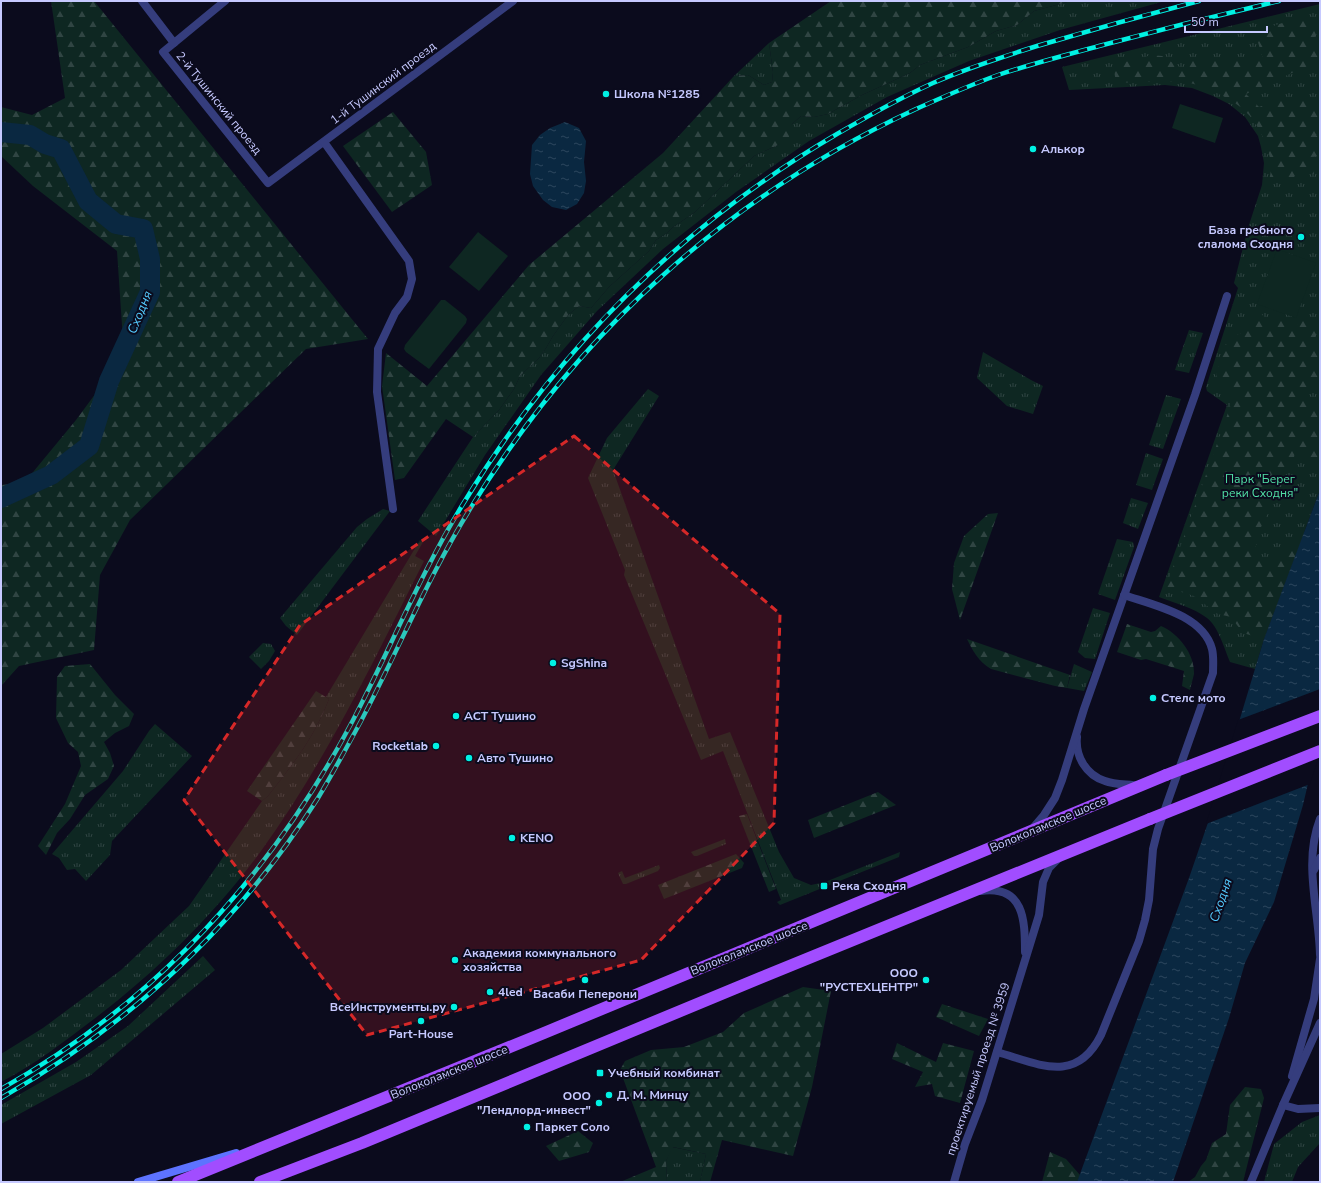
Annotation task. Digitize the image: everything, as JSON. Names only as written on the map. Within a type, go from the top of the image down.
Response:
[{"type":"main road","name":"Волоколамское шоссе","points":[[178,1182],[1139,786],[1320,716]]},
{"type":"main road","points":[[260,1182],[352,1147],[724,993],[1320,751]]},
{"type":"main road","points":[[138,1182],[282,1139]]},
{"type":"main road","points":[[282,1182],[352,1147]]},
{"type":"street","name":"2-й Тушинский проезд","points":[[142,1],[174,43],[163,52],[268,183]]},
{"type":"street","points":[[174,43],[226,1]]},
{"type":"street","name":"1-й Тушинский проезд","points":[[268,183],[513,1]]},
{"type":"street","points":[[324,142],[409,261],[412,279],[406,297],[395,313],[378,349],[377,392],[393,509]]},
{"type":"street","points":[[1031,831],[1044,816],[1055,798],[1062,780],[1078,724],[1195,394],[1227,296]]},
{"type":"street","points":[[997,1052],[1051,1067],[1068,1066],[1087,1056],[1095,1048],[1102,1035],[1145,920],[1149,900],[1153,850],[1158,829],[1213,673],[1214,659],[1212,648],[1207,637],[1192,620],[1124,595]]},
{"type":"street","points":[[1078,724],[1077,744],[1082,763],[1087,770],[1094,776],[1106,781],[1139,786]]},
{"type":"street","points":[[1320,819],[1315,831],[1312,849],[1312,875],[1320,940],[1320,956]]},
{"type":"street","name":"проектируемый проезд № 3959","points":[[954,1182],[965,1144],[982,1100],[1039,915],[1043,882],[1049,868],[1062,855]]},
{"type":"street","points":[[1312,875],[1320,858]]},
{"type":"street","name":"проектируемый проезд № 3959","points":[[968,894],[990,890],[997,891],[1011,897],[1019,906],[1023,915],[1025,929],[1024,962]]},
{"type":"street","points":[[1315,904],[1320,912]]},
{"type":"street","points":[[1283,1105],[1314,999],[1320,959]]},
{"type":"street","points":[[1251,1182],[1283,1105],[1320,1023]]},
{"type":"street","points":[[1283,1105],[1298,1109],[1320,1108]]},
{"type":"highlighted area","points":[[574,436],[780,614],[774,823],[641,960],[367,1035],[184,800],[300,625]]},
{"type":"green space","points":[[51,1],[94,1],[368,339],[306,349],[130,520],[100,575],[94,650],[19,666],[1,686],[1,485],[24,483],[76,420],[124,355],[117,251],[33,186],[1,156],[1,107],[32,115],[65,98]]},
{"type":"green space","points":[[831,1],[1071,1],[1034,11],[1017,25],[996,31],[968,47],[920,65],[910,73],[862,95],[828,114],[814,117],[801,116],[792,124],[789,137],[778,145],[754,156],[695,212],[656,240],[649,251],[609,287],[591,308],[579,306],[568,315],[539,358],[520,376],[514,389],[499,410],[473,437],[446,419],[404,478],[395,480],[382,386],[386,353],[427,386],[529,265],[663,153],[734,76],[748,75],[764,85],[772,82],[773,72],[769,43]]},
{"type":"green space","points":[[1071,1],[1165,1],[1060,30],[969,61],[887,97],[809,141],[736,192],[663,249],[597,311],[541,375],[485,455],[436,536],[418,521],[473,437],[499,410],[514,389],[520,376],[539,358],[568,315],[579,306],[591,308],[609,287],[649,251],[656,240],[695,212],[754,156],[778,145],[792,124],[801,116],[814,117],[828,114],[862,95],[910,73],[920,65],[968,47],[996,31],[1017,25],[1034,11]]},
{"type":"green space","name":"Парк \"Берег реки Сходня\"","points":[[1320,4],[1320,490],[1264,639],[1255,669],[1230,662],[1218,632],[1211,622],[1202,614],[1159,597],[1227,405],[1207,391],[1206,387],[1238,288],[1234,283],[1248,228],[1262,185],[1264,163],[1258,136],[1245,117],[1229,104],[1192,88],[1165,85],[1069,90],[1062,67]]},
{"type":"green space","points":[[1307,15],[1317,29],[1313,43],[1320,53],[1320,66],[1316,64],[1305,67],[1246,94],[1259,107],[1284,99],[1300,98],[1313,105],[1320,113],[1316,135],[1320,138],[1320,156],[1310,157],[1314,174],[1300,172],[1293,178],[1286,180],[1269,180],[1271,161],[1267,147],[1257,126],[1249,115],[1240,107],[1218,93],[1190,83],[1181,82],[1162,81],[1116,83],[1113,63],[1139,60],[1150,55],[1162,56],[1184,70],[1196,57],[1222,60],[1263,59],[1255,32]]},
{"type":"green space","points":[[769,43],[773,72],[772,82],[764,85],[748,75],[734,76]]},
{"type":"green space","points":[[1180,104],[1223,118],[1215,143],[1172,128]]},
{"type":"green space","points":[[393,112],[426,152],[432,185],[392,212],[343,146]]},
{"type":"green space","points":[[478,232],[508,256],[479,291],[449,267]]},
{"type":"green space","points":[[1277,249],[1316,263],[1296,318],[1257,304]]},
{"type":"green space","points":[[441,300],[445,300],[467,319],[466,323],[429,369],[404,349],[405,345]]},
{"type":"green space","points":[[1259,312],[1269,321],[1282,321],[1294,326],[1306,319],[1320,318],[1313,349],[1320,352],[1320,386],[1312,384],[1305,390],[1309,397],[1320,406],[1320,459],[1309,463],[1301,459],[1295,453],[1293,461],[1282,481],[1281,487],[1273,498],[1256,540],[1258,554],[1269,562],[1275,559],[1305,531],[1264,639],[1243,633],[1231,617],[1218,614],[1194,596],[1166,587],[1234,396],[1221,386],[1216,374],[1224,350],[1229,338],[1241,333],[1248,321]]},
{"type":"green space","points":[[1189,330],[1203,333],[1189,373],[1175,370]]},
{"type":"green space","points":[[983,352],[1043,386],[1033,414],[1007,406],[977,378]]},
{"type":"green space","points":[[648,389],[659,396],[613,470],[709,739],[730,732],[779,852],[794,878],[811,885],[825,882],[900,852],[899,857],[780,905],[777,902],[781,900],[723,751],[701,760],[624,575],[625,570],[588,478],[607,438]]},
{"type":"green space","points":[[1166,395],[1181,399],[1163,449],[1149,445]]},
{"type":"green space","points":[[1146,453],[1163,459],[1152,490],[1136,485]]},
{"type":"green space","points":[[1131,498],[1148,503],[1138,529],[1123,523]]},
{"type":"green space","points":[[383,509],[390,511],[297,635],[286,626],[280,618],[357,527]]},
{"type":"green space","points":[[998,513],[960,620],[952,589],[954,563],[964,536],[988,514]]},
{"type":"green space","points":[[1117,539],[1133,542],[1134,547],[1115,600],[1098,594]]},
{"type":"green space","points":[[420,540],[423,542],[415,556],[424,561],[348,709],[307,782],[285,817],[243,875],[184,941],[140,982],[61,1044],[1,1082],[1,1054],[43,1028],[121,970],[189,906],[262,801],[268,796],[286,773],[310,738],[329,699],[326,697]]},
{"type":"green space","points":[[1093,608],[1110,613],[1095,659],[1085,658],[1078,652]]},
{"type":"green space","points":[[1127,624],[1151,632],[1155,631],[1161,626],[1179,639],[1192,659],[1194,666],[1194,674],[1190,690],[1182,686],[1184,671],[1117,652]]},
{"type":"green space","points":[[967,639],[1070,675],[1067,688],[991,669],[979,659]]},
{"type":"green space","points":[[263,643],[271,644],[275,651],[269,661],[261,669],[249,657]]},
{"type":"green space","points":[[90,664],[115,695],[134,714],[129,726],[115,733],[104,742],[110,753],[114,766],[108,779],[85,795],[70,819],[57,833],[46,855],[38,846],[65,804],[81,766],[78,752],[68,743],[56,718],[57,677],[65,666]]},
{"type":"green space","points":[[1074,664],[1092,672],[1084,691],[1067,688]]},
{"type":"green space","points":[[316,691],[329,699],[317,726],[294,762],[268,796],[262,801],[247,791]]},
{"type":"green space","points":[[155,724],[192,756],[112,841],[110,855],[86,881],[75,869],[67,870],[59,858],[52,854],[123,771]]},
{"type":"green space","points":[[878,792],[896,805],[814,838],[808,820]]},
{"type":"green space","points":[[747,814],[776,889],[769,892],[739,816]]},
{"type":"green space","points":[[725,839],[726,844],[697,856],[694,856],[691,852]]},
{"type":"green space","points":[[736,854],[744,863],[742,868],[664,899],[658,885]]},
{"type":"green space","points":[[659,865],[660,868],[658,871],[626,884],[623,884],[618,873],[622,871],[625,878]]},
{"type":"green space","points":[[203,956],[215,970],[91,1075],[1,1124],[1,1105],[76,1062],[128,1026]]},
{"type":"green space","points":[[803,987],[831,991],[812,1087],[793,1156],[722,1140],[710,1182],[700,1182],[706,1154],[673,1147],[666,1161],[667,1182],[620,1182],[656,1167],[620,1070],[625,1061],[651,1050],[684,1047],[723,1032],[744,1013]]},
{"type":"green space","points":[[942,1004],[988,1019],[979,1036],[936,1017]]},
{"type":"green space","points":[[897,1043],[936,1062],[943,1043],[974,1051],[960,1103],[935,1096],[932,1084],[915,1087],[923,1072],[892,1059]]},
{"type":"green space","points":[[1245,1087],[1261,1089],[1264,1098],[1243,1182],[1188,1182],[1195,1177],[1206,1160],[1212,1143],[1226,1134],[1230,1105]]},
{"type":"green space","points":[[1320,1115],[1320,1143],[1298,1167],[1292,1182],[1264,1182],[1274,1144],[1302,1122]]},
{"type":"green space","points":[[578,1131],[593,1143],[589,1152],[559,1161],[546,1146]]},
{"type":"green space","points":[[672,1147],[706,1154],[700,1182],[667,1182],[666,1161]]},
{"type":"green space","points":[[1050,1152],[1066,1159],[1080,1175],[1077,1182],[1042,1182]]},
{"type":"water","points":[[565,122],[579,128],[586,141],[584,162],[586,181],[584,193],[577,204],[566,210],[552,207],[543,200],[533,186],[530,174],[532,145],[540,135],[550,128]]},
{"type":"water","points":[[1320,490],[1320,747],[1310,775],[1303,805],[1274,902],[1245,963],[1229,1018],[1173,1182],[1077,1182],[1189,878],[1213,808],[1264,639]]},
{"type":"pier","points":[[1320,689],[1320,753],[1310,784],[1206,824],[1238,720]]},
{"type":"waterway","name":"Сходня","points":[[1,132],[30,135],[45,144],[61,149],[88,201],[116,224],[143,229],[150,259],[150,292],[109,381],[89,446],[51,475],[1,498]]},
{"type":"railway","points":[[1,1089],[57,1055],[109,1017],[158,976],[203,931],[245,884],[284,833],[320,779],[352,722],[447,531],[500,447],[539,394],[581,343],[626,295],[674,251],[726,209],[780,170],[837,134],[884,107],[933,83],[959,72],[1024,50],[1098,28],[1199,1]]},
{"type":"railway","points":[[1,1098],[49,1069],[94,1038],[137,1004],[178,968],[217,929],[253,888],[287,844],[324,789],[375,695],[440,561],[470,509],[512,445],[559,384],[609,328],[663,275],[721,227],[782,183],[847,144],[916,109],[977,83],[1023,67],[1144,34],[1279,1]]},
{"type":"place","name":"Школа №1285","points":[[606,94]]},
{"type":"place","name":"Алькор","points":[[1033,149]]},
{"type":"place","name":"База гребного слалома Сходня","points":[[1301,237]]},
{"type":"place","name":"SgShina","points":[[553,663]]},
{"type":"place","name":"Стелс мото","points":[[1153,698]]},
{"type":"place","name":"АСТ Тушино","points":[[456,716]]},
{"type":"place","name":"Rocketlab","points":[[436,746]]},
{"type":"place","name":"Авто Тушино","points":[[469,758]]},
{"type":"place","name":"KENO","points":[[512,838]]},
{"type":"place","name":"Река Сходня","points":[[824,886]]},
{"type":"place","name":"Академия коммунального хозяйства","points":[[455,960]]},
{"type":"place","name":"Васаби Пеперони","points":[[585,980]]},
{"type":"place","name":"ООО \"РУСТЕХЦЕНТР\"","points":[[926,980]]},
{"type":"place","name":"4led","points":[[490,992]]},
{"type":"place","name":"ВсеИнструменты.ру","points":[[454,1007]]},
{"type":"place","name":"Part-House","points":[[421,1021]]},
{"type":"place","name":"Учебный комбинат","points":[[600,1073]]},
{"type":"place","name":"Д. М. Минцу","points":[[609,1095]]},
{"type":"place","name":"ООО \"Лендлорд-инвест\"","points":[[599,1103]]},
{"type":"place","name":"Паркет Соло","points":[[527,1127]]}]
